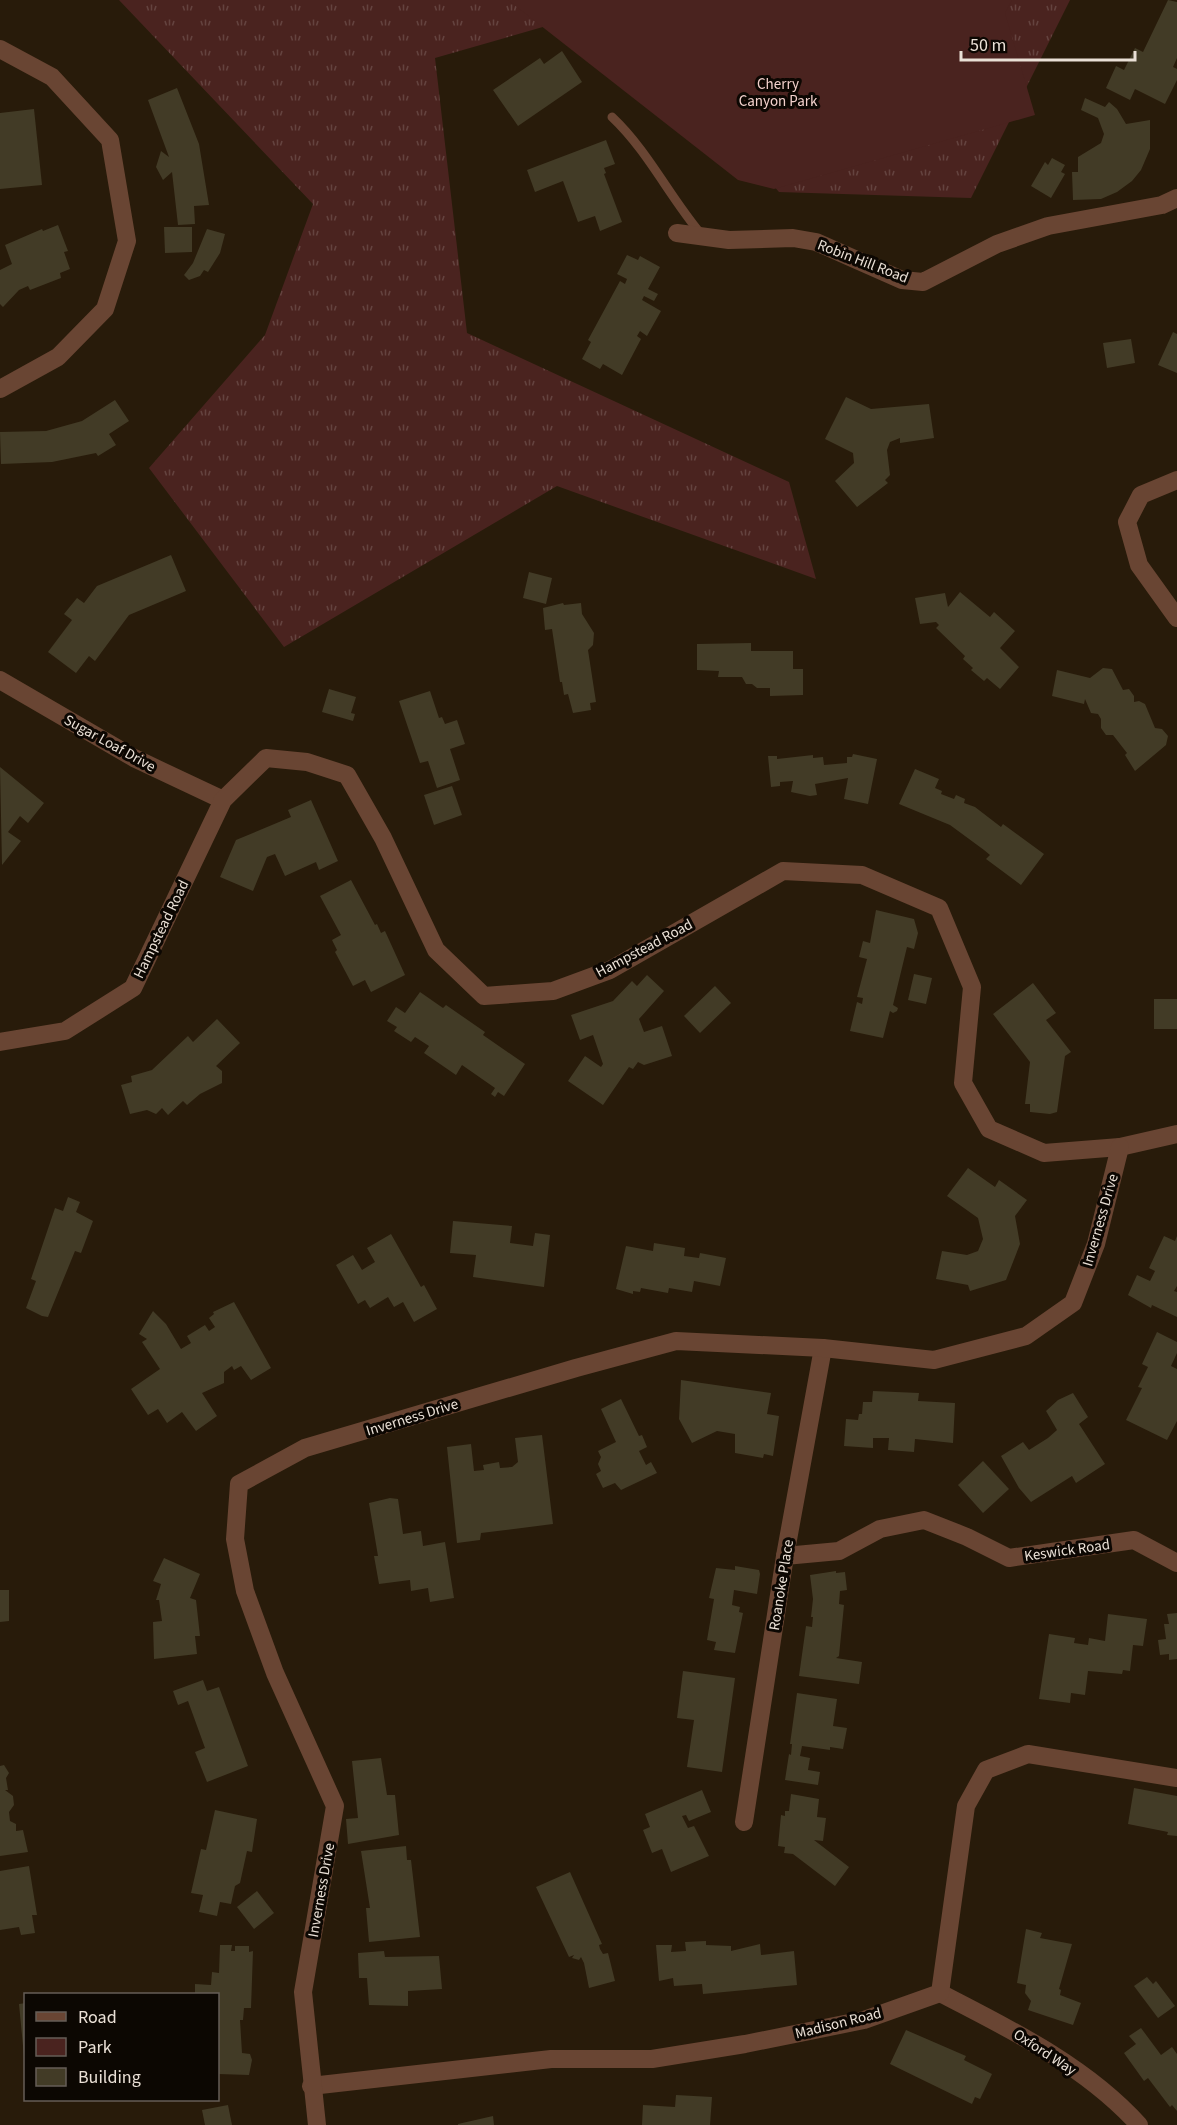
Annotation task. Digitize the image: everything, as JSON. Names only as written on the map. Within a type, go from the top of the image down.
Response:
[{"type":"street","points":[[0,49],[52,77],[110,140],[127,241],[105,309],[58,357],[0,389]]},
{"type":"street","name":"Robin Hill Road","points":[[677,233],[729,240],[793,238],[816,242],[902,280],[922,282],[997,244],[1048,226],[1162,205],[1177,198]]},
{"type":"street","points":[[1177,480],[1141,495],[1127,522],[1140,565],[1177,618]]},
{"type":"street","name":"Sugar Loaf Drive","points":[[0,681],[134,758],[223,800]]},
{"type":"street","name":"Hampstead Road","points":[[0,1042],[65,1031],[133,988],[223,800],[266,758],[308,762],[347,775],[383,838],[436,950],[484,996],[553,991],[610,970],[783,871],[862,875],[939,908],[972,987],[963,1083],[989,1129],[1044,1153],[1120,1147],[1177,1134]]},
{"type":"street","name":"Inverness Drive","points":[[317,2125],[311,2086],[303,1992],[335,1806],[275,1673],[245,1591],[235,1539],[240,1484],[305,1448],[565,1371],[676,1341],[823,1348],[934,1360],[1026,1336],[1074,1303],[1096,1244],[1120,1147]]},
{"type":"street","name":"Roanoke Place","points":[[744,1822],[785,1556],[823,1348]]},
{"type":"street","name":"Keswick Road","points":[[785,1556],[839,1551],[880,1529],[924,1520],[967,1537],[1009,1558],[1134,1540],[1177,1563]]},
{"type":"street","points":[[940,1993],[966,1806],[987,1770],[1028,1754],[1177,1778]]},
{"type":"street","name":"Madison Road","points":[[311,2086],[551,2059],[652,2059],[745,2044],[864,2020],[940,1993]]},
{"type":"street","name":"Oxford Way","points":[[940,1993],[1025,2037],[1117,2100],[1139,2125]]},
{"type":"lane","points":[[612,117],[633,137],[683,213],[703,237]]},
{"type":"green space","points":[[119,0],[1070,0],[971,198],[779,192],[619,5],[435,58],[467,333],[789,482],[816,579],[557,486],[284,647],[149,468],[265,335],[313,204]]},
{"type":"green space","name":"Cherry Canyon Park","points":[[508,0],[1012,0],[1005,13],[1035,115],[774,189],[738,180]]},
{"type":"building","points":[[1168,0],[1177,2],[1177,58],[1173,67],[1177,69],[1177,80],[1165,104],[1135,89],[1130,100],[1106,88],[1116,66],[1124,70],[1135,48],[1143,52]]},
{"type":"building","points":[[562,51],[582,82],[518,126],[493,90],[540,58],[544,64]]},
{"type":"building","points":[[177,88],[199,144],[209,205],[194,206],[195,224],[178,225],[172,172],[163,180],[156,167],[161,151],[169,157],[148,100]]},
{"type":"building","points":[[1085,98],[1105,107],[1109,102],[1117,109],[1126,124],[1150,120],[1150,149],[1141,170],[1132,181],[1117,192],[1101,199],[1073,200],[1072,172],[1078,172],[1078,157],[1101,143],[1104,134],[1098,118],[1081,110]]},
{"type":"building","points":[[34,109],[42,185],[0,189],[0,113]]},
{"type":"building","points":[[606,140],[615,164],[604,168],[606,173],[604,174],[622,222],[600,231],[595,216],[578,222],[563,181],[535,192],[527,170]]},
{"type":"building","points":[[1052,158],[1065,165],[1061,172],[1065,174],[1051,198],[1031,186],[1045,162],[1048,165]]},
{"type":"building","points":[[58,225],[68,251],[64,252],[70,269],[60,273],[61,278],[30,290],[28,286],[19,290],[3,307],[0,304],[0,270],[12,264],[5,245],[42,229],[43,231]]},
{"type":"building","points":[[164,227],[192,227],[192,252],[165,253]]},
{"type":"building","points":[[207,229],[225,234],[220,253],[208,272],[204,270],[200,276],[189,280],[184,275],[193,263]]},
{"type":"building","points":[[627,255],[638,260],[640,256],[660,267],[648,289],[658,294],[654,301],[644,296],[642,300],[661,311],[647,336],[640,331],[637,336],[641,339],[622,375],[603,364],[600,369],[582,359],[591,342],[588,340],[620,281],[625,284],[627,279],[617,274]]},
{"type":"building","points":[[1173,332],[1177,334],[1177,373],[1158,365]]},
{"type":"building","points":[[1131,339],[1135,363],[1107,368],[1103,343]]},
{"type":"building","points":[[846,397],[871,409],[929,404],[934,438],[900,443],[900,438],[890,442],[887,450],[890,475],[885,480],[888,483],[857,507],[835,481],[854,463],[853,453],[825,439]]},
{"type":"building","points":[[115,400],[129,421],[109,434],[116,445],[98,456],[96,453],[52,462],[1,464],[0,432],[46,431],[82,421]]},
{"type":"building","points":[[171,555],[186,591],[129,615],[95,661],[89,656],[76,673],[48,652],[72,620],[64,614],[77,598],[84,603],[97,586]]},
{"type":"building","points":[[529,572],[552,578],[546,604],[523,598]]},
{"type":"building","points":[[960,592],[990,617],[994,612],[1015,631],[1000,648],[1019,667],[1000,689],[987,678],[984,681],[971,670],[973,668],[963,659],[965,656],[936,628],[939,625],[936,622],[920,624],[915,598],[945,593],[948,607]]},
{"type":"building","points":[[563,603],[564,605],[581,603],[582,614],[594,633],[593,645],[588,650],[596,702],[590,703],[591,710],[573,713],[568,694],[564,695],[562,682],[560,682],[552,629],[545,630],[543,608]]},
{"type":"building","points":[[751,643],[751,651],[793,651],[793,669],[803,669],[803,695],[770,696],[770,688],[757,688],[752,684],[746,684],[742,677],[718,677],[719,671],[697,670],[697,644]]},
{"type":"building","points":[[1103,668],[1112,669],[1123,690],[1129,689],[1134,696],[1134,702],[1139,701],[1145,704],[1155,728],[1162,729],[1168,736],[1166,745],[1135,771],[1125,755],[1127,753],[1113,735],[1106,735],[1101,728],[1101,719],[1098,714],[1091,713],[1085,699],[1084,704],[1052,696],[1057,670],[1090,678]]},
{"type":"building","points":[[329,689],[356,697],[351,713],[355,714],[353,721],[322,712]]},
{"type":"building","points":[[430,691],[439,718],[442,717],[445,724],[457,720],[465,744],[450,749],[460,780],[437,788],[428,761],[420,763],[399,701]]},
{"type":"building","points":[[853,754],[877,759],[868,804],[844,799],[848,778],[815,784],[817,795],[810,796],[791,792],[793,781],[780,782],[780,786],[771,787],[768,756],[777,756],[777,759],[813,755],[813,758],[823,757],[824,765],[847,763],[847,757],[852,757]]},
{"type":"building","points":[[0,767],[44,803],[28,823],[20,816],[8,832],[21,841],[2,865]]},
{"type":"building","points":[[915,769],[939,779],[935,788],[942,791],[941,794],[954,799],[956,795],[965,799],[964,803],[975,807],[1001,827],[1003,824],[1044,854],[1021,885],[986,859],[990,855],[950,825],[899,804]]},
{"type":"building","points":[[452,786],[462,815],[434,825],[424,795]]},
{"type":"building","points":[[311,800],[338,861],[319,870],[316,862],[285,876],[275,854],[267,857],[253,891],[220,877],[236,840],[291,817],[288,810]]},
{"type":"building","points":[[351,880],[375,925],[377,924],[381,933],[385,931],[405,975],[371,992],[365,980],[353,986],[335,952],[337,950],[332,940],[341,935],[320,896]]},
{"type":"building","points":[[876,910],[914,919],[918,933],[914,949],[907,947],[893,1005],[898,1008],[893,1013],[890,1011],[883,1038],[850,1031],[857,1002],[862,1004],[863,998],[857,997],[867,959],[859,957],[863,941],[870,943]]},
{"type":"building","points":[[914,974],[932,978],[926,1004],[908,1000]]},
{"type":"building","points":[[647,975],[664,991],[639,1019],[644,1032],[662,1026],[672,1056],[644,1065],[638,1062],[633,1069],[629,1067],[603,1105],[568,1081],[585,1056],[601,1067],[603,1064],[593,1035],[580,1040],[571,1015],[613,1001],[632,981],[637,986]]},
{"type":"building","points":[[1033,983],[1056,1013],[1046,1020],[1071,1052],[1065,1056],[1057,1112],[1050,1114],[1030,1112],[1030,1104],[1025,1104],[1030,1062],[993,1014]]},
{"type":"building","points":[[715,986],[731,1003],[700,1033],[684,1016]]},
{"type":"building","points":[[420,992],[443,1008],[446,1005],[485,1032],[483,1035],[525,1064],[504,1096],[498,1092],[495,1097],[491,1094],[495,1088],[462,1065],[456,1075],[424,1053],[429,1046],[415,1037],[411,1042],[394,1031],[397,1027],[387,1021],[396,1007],[405,1013]]},
{"type":"building","points":[[1154,999],[1177,999],[1177,1029],[1154,1029]]},
{"type":"building","points":[[217,1019],[240,1043],[216,1066],[222,1071],[222,1083],[200,1094],[187,1105],[183,1101],[168,1115],[162,1108],[156,1114],[147,1110],[130,1114],[121,1085],[132,1082],[131,1076],[152,1070],[188,1036],[193,1042]]},
{"type":"building","points":[[968,1168],[995,1187],[999,1180],[1027,1200],[1015,1216],[1020,1244],[1006,1280],[970,1291],[968,1285],[936,1279],[942,1251],[967,1255],[978,1251],[983,1239],[978,1218],[947,1196]]},
{"type":"building","points":[[68,1197],[80,1202],[76,1212],[93,1221],[81,1253],[75,1251],[48,1317],[42,1316],[26,1308],[36,1281],[31,1279],[55,1208],[63,1211]]},
{"type":"building","points":[[453,1221],[512,1226],[510,1243],[533,1246],[535,1233],[550,1235],[544,1287],[473,1277],[476,1255],[450,1253]]},
{"type":"building","points":[[391,1234],[421,1287],[424,1285],[437,1309],[414,1322],[403,1302],[394,1307],[388,1297],[370,1308],[365,1300],[358,1304],[336,1265],[353,1255],[362,1270],[375,1262],[367,1248]]},
{"type":"building","points":[[1164,1236],[1175,1241],[1177,1236],[1177,1286],[1174,1291],[1177,1292],[1177,1317],[1152,1305],[1151,1308],[1128,1295],[1137,1275],[1150,1281],[1155,1271],[1149,1268]]},
{"type":"building","points":[[654,1243],[685,1248],[684,1256],[699,1258],[700,1253],[726,1258],[720,1286],[694,1281],[692,1292],[669,1288],[668,1293],[641,1288],[640,1292],[633,1291],[633,1294],[616,1289],[626,1246],[653,1251]]},
{"type":"building","points":[[234,1302],[271,1368],[251,1380],[241,1366],[234,1370],[232,1366],[224,1372],[224,1383],[202,1393],[217,1416],[196,1431],[182,1412],[167,1423],[158,1409],[148,1415],[131,1389],[160,1369],[142,1342],[147,1339],[139,1334],[153,1311],[166,1324],[181,1349],[191,1343],[187,1336],[205,1325],[209,1331],[215,1327],[209,1318],[214,1314],[213,1312]]},
{"type":"building","points":[[1157,1332],[1177,1342],[1177,1353],[1171,1366],[1177,1369],[1177,1421],[1167,1440],[1126,1420],[1142,1388],[1138,1387],[1148,1367],[1142,1364]]},
{"type":"building","points":[[681,1380],[771,1393],[767,1414],[779,1416],[773,1456],[764,1454],[763,1458],[735,1453],[735,1434],[717,1431],[692,1443],[679,1419]]},
{"type":"building","points":[[873,1391],[919,1393],[918,1401],[955,1403],[953,1443],[915,1439],[914,1452],[888,1450],[889,1438],[873,1438],[873,1448],[844,1446],[846,1419],[858,1420],[859,1414],[862,1414],[863,1402],[872,1402]]},
{"type":"building","points":[[1073,1393],[1088,1417],[1079,1424],[1105,1464],[1076,1483],[1072,1476],[1031,1502],[1019,1488],[1001,1456],[1023,1442],[1029,1450],[1048,1438],[1057,1430],[1046,1411],[1058,1400]]},
{"type":"building","points":[[621,1399],[647,1447],[639,1451],[646,1465],[651,1462],[657,1473],[621,1490],[615,1483],[603,1488],[596,1474],[601,1471],[598,1464],[601,1457],[598,1451],[616,1442],[601,1409]]},
{"type":"building","points":[[542,1435],[553,1524],[481,1533],[480,1540],[457,1543],[447,1447],[471,1444],[474,1471],[484,1470],[483,1465],[499,1462],[500,1468],[512,1467],[518,1462],[515,1438]]},
{"type":"building","points":[[983,1461],[1009,1489],[983,1513],[958,1485]]},
{"type":"building","points":[[390,1498],[398,1499],[403,1534],[421,1531],[423,1546],[445,1542],[454,1598],[430,1602],[428,1588],[411,1591],[410,1580],[379,1584],[374,1556],[378,1556],[369,1503]]},
{"type":"building","points":[[164,1558],[200,1574],[190,1598],[196,1600],[200,1636],[195,1636],[197,1654],[154,1659],[153,1622],[162,1621],[159,1600],[156,1600],[161,1584],[153,1581]]},
{"type":"building","points":[[735,1566],[759,1570],[760,1574],[757,1594],[734,1590],[732,1605],[740,1607],[739,1612],[743,1613],[735,1653],[714,1650],[716,1642],[707,1640],[714,1599],[709,1598],[716,1568],[735,1570]]},
{"type":"building","points":[[836,1571],[836,1573],[845,1572],[847,1590],[840,1591],[839,1604],[844,1605],[839,1656],[836,1658],[862,1662],[859,1684],[799,1676],[806,1626],[812,1627],[813,1599],[810,1575]]},
{"type":"building","points":[[0,1590],[9,1590],[9,1621],[0,1622]]},
{"type":"building","points":[[1177,1613],[1177,1659],[1169,1660],[1169,1654],[1160,1655],[1158,1640],[1166,1639],[1164,1624],[1169,1624],[1167,1614]]},
{"type":"building","points":[[1108,1614],[1147,1619],[1143,1646],[1133,1645],[1130,1671],[1123,1670],[1122,1674],[1088,1671],[1085,1695],[1071,1693],[1070,1703],[1039,1699],[1049,1634],[1075,1638],[1074,1643],[1088,1645],[1089,1638],[1105,1641]]},
{"type":"building","points":[[683,1671],[735,1678],[722,1772],[687,1767],[694,1720],[677,1718]]},
{"type":"building","points":[[203,1680],[207,1691],[219,1687],[248,1766],[207,1782],[195,1752],[205,1748],[188,1701],[178,1705],[173,1691]]},
{"type":"building","points":[[797,1693],[837,1699],[833,1726],[847,1728],[843,1749],[830,1747],[830,1750],[802,1746],[800,1756],[810,1758],[808,1770],[820,1772],[818,1785],[785,1780],[789,1754],[791,1755],[792,1744],[790,1744]]},
{"type":"building","points":[[381,1758],[387,1795],[395,1795],[399,1835],[348,1844],[346,1819],[358,1818],[352,1761]]},
{"type":"building","points":[[4,1765],[9,1773],[6,1778],[8,1790],[5,1790],[13,1796],[14,1805],[9,1812],[10,1821],[16,1824],[16,1831],[23,1830],[28,1852],[0,1856],[0,1766]]},
{"type":"building","points":[[1134,1788],[1177,1796],[1177,1836],[1128,1824]]},
{"type":"building","points":[[702,1790],[711,1812],[689,1821],[686,1815],[682,1816],[688,1828],[694,1826],[709,1856],[671,1872],[662,1849],[652,1853],[643,1830],[650,1827],[645,1814]]},
{"type":"building","points":[[791,1794],[819,1799],[817,1817],[826,1818],[823,1841],[814,1840],[849,1867],[835,1886],[793,1854],[784,1853],[785,1847],[778,1846],[781,1815],[785,1816],[785,1811],[789,1811]]},
{"type":"building","points":[[215,1810],[257,1819],[252,1852],[247,1851],[240,1883],[235,1886],[231,1904],[220,1902],[217,1916],[199,1912],[203,1895],[191,1893],[201,1849],[206,1850]]},
{"type":"building","points":[[406,1846],[407,1860],[411,1860],[420,1937],[369,1942],[366,1908],[370,1908],[361,1851]]},
{"type":"building","points":[[29,1866],[37,1915],[32,1915],[35,1933],[21,1935],[19,1927],[0,1930],[0,1871]]},
{"type":"building","points":[[570,1872],[602,1944],[599,1945],[600,1949],[603,1954],[608,1953],[615,1981],[589,1988],[581,1957],[579,1960],[572,1958],[574,1955],[569,1957],[536,1887]]},
{"type":"building","points":[[257,1891],[274,1913],[254,1929],[237,1907]]},
{"type":"building","points":[[1026,1929],[1042,1933],[1040,1938],[1072,1944],[1059,1989],[1061,1990],[1060,1995],[1081,2003],[1073,2025],[1028,2010],[1031,2001],[1025,1993],[1026,1985],[1017,1983]]},
{"type":"building","points":[[706,1941],[706,1945],[731,1946],[731,1951],[760,1944],[761,1955],[794,1951],[797,1985],[703,1994],[702,1984],[674,1986],[673,1978],[659,1981],[656,1945],[672,1945],[671,1952],[686,1951],[685,1942]]},
{"type":"building","points":[[220,1945],[232,1945],[231,1951],[235,1951],[235,1946],[249,1946],[249,1952],[253,1951],[251,2008],[244,2008],[243,2020],[240,2020],[242,2053],[250,2054],[252,2060],[249,2075],[219,2074],[219,1993],[195,1993],[195,1984],[211,1985],[212,1972],[219,1973]]},
{"type":"building","points":[[384,1951],[385,1957],[439,1956],[442,1989],[408,1991],[408,2006],[369,2005],[367,1978],[359,1978],[358,1953]]},
{"type":"building","points":[[1147,1977],[1153,1984],[1156,1981],[1175,2006],[1158,2018],[1134,1986]]},
{"type":"building","points":[[24,2003],[24,2056],[19,2004]]},
{"type":"building","points":[[1141,2028],[1161,2055],[1172,2047],[1177,2054],[1177,2111],[1172,2105],[1170,2107],[1148,2078],[1144,2081],[1124,2053],[1136,2044],[1129,2036]]},
{"type":"building","points":[[906,2030],[966,2056],[964,2060],[992,2074],[980,2099],[975,2097],[972,2104],[890,2064]]},
{"type":"building","points":[[676,2095],[712,2097],[710,2125],[642,2125],[643,2105],[675,2107]]},
{"type":"building","points":[[228,2105],[232,2125],[205,2125],[202,2110]]},
{"type":"building","points":[[493,2116],[494,2125],[458,2125],[458,2124]]}]
